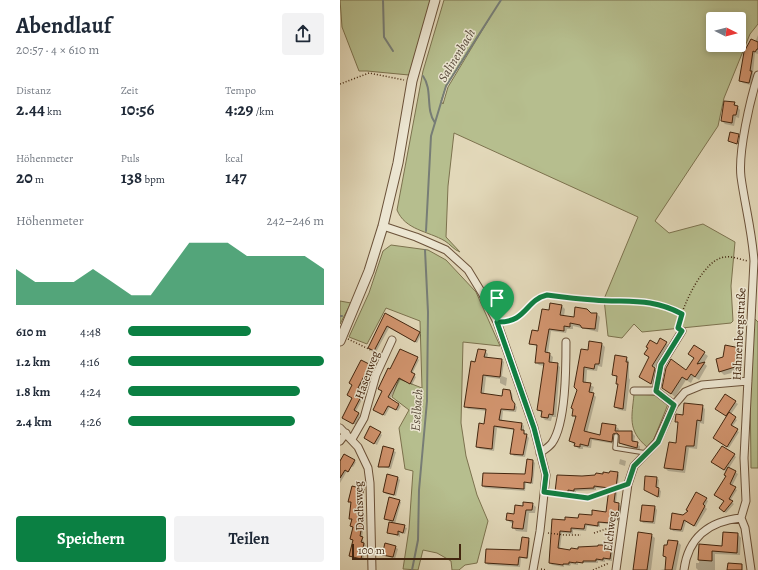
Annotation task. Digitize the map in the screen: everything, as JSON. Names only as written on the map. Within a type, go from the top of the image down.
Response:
[{"type":"street","points":[[341,339],[369,271],[383,226],[398,163],[412,81],[435,0]]},
{"type":"street","name":"Hahnenbergstraße","points":[[740,518],[746,501],[744,458],[754,261],[752,235],[741,177],[741,154],[758,75]]},
{"type":"street","points":[[383,226],[416,237],[446,250],[468,270],[497,322],[534,428],[546,475],[540,531],[533,570]]},
{"type":"street","points":[[656,391],[661,365],[682,331]]},
{"type":"street","name":"Hasenweg","points":[[352,439],[364,418],[376,375],[392,340]]},
{"type":"street","points":[[540,453],[552,443],[560,421],[566,371],[566,342]]},
{"type":"street","name":"Elchweg","points":[[616,570],[621,524],[628,484],[634,466],[658,442],[674,405],[685,392],[702,385],[748,381]]},
{"type":"street","points":[[634,391],[656,391],[674,405]]},
{"type":"street","points":[[340,441],[343,430]]},
{"type":"street","name":"Dachsweg","points":[[343,430],[352,439],[364,457],[369,476],[372,570]]},
{"type":"street","points":[[684,570],[685,558],[691,545],[701,534],[710,526],[721,521],[740,518],[746,534],[751,570]]},
{"type":"lane","points":[[616,436],[615,448],[647,453]]},
{"type":"path","points":[[340,84],[369,73],[412,81]]},
{"type":"path","points":[[682,331],[678,328],[682,314],[691,292],[708,266],[726,256],[754,261]]},
{"type":"path","points":[[497,322],[511,322],[518,318],[536,301],[547,295],[612,301],[646,301],[668,307],[682,314]]},
{"type":"path","points":[[341,339],[384,357]]},
{"type":"path","points":[[544,492],[588,498],[628,484]]},
{"type":"path","points":[[594,533],[621,524]]},
{"type":"path","points":[[540,531],[564,535],[581,534]]},
{"type":"path","points":[[593,570],[617,559]]},
{"type":"green space","points":[[340,0],[432,0],[409,75],[359,71],[342,27]]},
{"type":"green space","points":[[444,0],[758,0],[758,24],[750,34],[746,44],[746,12],[706,12],[706,52],[743,52],[724,98],[718,126],[655,221],[669,233],[703,224],[735,242],[731,286],[733,321],[731,323],[642,332],[634,324],[622,338],[608,336],[604,299],[638,217],[454,133],[448,186],[446,237],[460,252],[445,241],[405,222],[397,210],[423,71]],"holes":[[[489,19],[448,87],[443,104],[441,101],[446,86]]]},
{"type":"green space","points":[[391,245],[428,250],[446,260],[476,292],[500,346],[463,342],[461,423],[466,456],[477,495],[488,521],[477,563],[465,565],[459,570],[452,570],[451,561],[437,553],[423,550],[418,570],[403,569],[409,529],[413,471],[405,469],[399,428],[409,410],[392,397],[399,379],[422,388],[420,321],[386,308],[367,344],[349,337],[369,293],[383,251]]},
{"type":"green space","points":[[340,301],[351,303],[340,324]]},
{"type":"green space","points":[[754,318],[758,322],[758,468],[751,468],[750,382]]},
{"type":"green space","points":[[634,394],[656,395],[668,404],[654,439],[647,447],[636,435],[632,423]]},
{"type":"building","points":[[751,39],[758,42],[758,49],[755,52],[753,51],[750,71],[752,71],[749,83],[739,81],[746,48]]},
{"type":"building","points":[[724,101],[735,102],[734,105],[738,106],[736,115],[733,115],[732,123],[721,121]]},
{"type":"building","points":[[730,132],[739,134],[737,144],[728,141]]},
{"type":"building","points":[[550,303],[562,305],[560,315],[574,317],[575,307],[587,309],[591,313],[597,313],[595,329],[582,328],[580,325],[570,323],[570,327],[564,326],[564,331],[549,329],[545,352],[550,353],[549,362],[558,363],[553,415],[549,414],[548,418],[541,417],[542,411],[537,410],[544,363],[535,363],[537,345],[529,344],[532,330],[538,331],[542,309],[549,310]]},
{"type":"building","points":[[385,313],[420,332],[415,342],[387,326],[374,351],[368,348]]},
{"type":"building","points":[[660,338],[667,342],[652,366],[655,368],[651,384],[639,377],[649,357],[644,354],[648,348],[646,347],[650,340],[657,344]]},
{"type":"building","points":[[589,341],[602,343],[599,364],[595,364],[594,369],[584,367],[583,382],[591,383],[589,392],[594,393],[584,431],[600,435],[602,423],[616,425],[615,431],[632,431],[632,441],[638,442],[637,448],[619,443],[619,435],[617,433],[613,434],[612,442],[590,438],[588,446],[580,444],[580,447],[574,446],[575,443],[569,441],[576,416],[572,416],[573,409],[571,408],[577,390],[574,387],[581,349],[588,350]]},
{"type":"building","points":[[694,345],[705,352],[697,364],[705,362],[695,377],[691,374],[687,380],[682,377],[671,394],[662,388],[666,368],[671,359],[686,370],[694,358],[688,354]]},
{"type":"building","points":[[725,345],[740,348],[735,367],[719,372],[716,359],[723,357]]},
{"type":"building","points":[[400,349],[418,357],[411,372],[415,374],[410,384],[399,378],[388,397],[399,404],[396,410],[388,406],[383,415],[373,410],[382,391],[378,389],[388,368],[390,369]]},
{"type":"building","points":[[478,349],[486,350],[484,357],[502,359],[500,377],[483,375],[481,393],[502,396],[503,389],[510,390],[512,400],[515,404],[514,410],[501,409],[499,420],[522,423],[521,430],[524,430],[524,434],[527,434],[523,455],[510,454],[514,429],[494,426],[492,449],[476,447],[479,423],[484,424],[486,409],[464,407],[471,361],[475,362]]},
{"type":"building","points":[[615,355],[627,357],[626,362],[628,362],[623,409],[614,407],[618,384],[616,384],[617,376],[612,375]]},
{"type":"building","points":[[361,360],[373,366],[367,377],[364,376],[358,388],[364,391],[354,410],[359,413],[353,424],[342,418],[352,398],[347,395],[352,385],[349,383]]},
{"type":"building","points":[[725,394],[736,401],[726,416],[715,409]]},
{"type":"building","points":[[684,403],[703,405],[701,421],[697,420],[694,446],[686,446],[683,470],[664,468],[669,442],[676,443],[678,422],[675,422],[676,414],[683,415]]},
{"type":"building","points":[[729,412],[736,417],[731,425],[738,429],[727,447],[713,438]]},
{"type":"building","points":[[370,426],[381,432],[374,444],[364,438]]},
{"type":"building","points":[[383,446],[394,449],[389,467],[378,467]]},
{"type":"building","points":[[722,446],[735,454],[724,470],[711,462]]},
{"type":"building","points":[[344,454],[355,460],[348,472],[345,470],[340,478],[340,461]]},
{"type":"building","points":[[527,459],[533,460],[532,476],[531,483],[524,482],[524,489],[482,486],[483,473],[525,474]]},
{"type":"building","points":[[728,467],[736,471],[730,484],[736,487],[729,499],[733,501],[724,512],[719,508],[724,501],[714,495],[726,476],[724,475]]},
{"type":"building","points":[[610,471],[618,472],[614,502],[619,503],[618,519],[612,519],[611,523],[598,522],[598,526],[585,524],[584,529],[571,528],[571,532],[560,531],[558,548],[570,550],[571,548],[578,549],[578,547],[612,545],[610,559],[596,559],[596,561],[583,561],[583,563],[569,562],[569,564],[563,565],[549,563],[552,519],[565,520],[565,517],[578,518],[579,514],[592,515],[592,510],[606,512],[609,488],[594,486],[594,488],[574,489],[574,491],[568,490],[568,492],[555,492],[557,475],[582,476],[595,475],[596,473],[603,474],[603,472],[609,473]]},
{"type":"building","points":[[387,474],[398,477],[394,495],[383,492]]},
{"type":"building","points":[[645,476],[657,477],[656,487],[659,488],[658,497],[644,490]]},
{"type":"building","points":[[352,486],[364,489],[360,504],[362,505],[360,513],[364,514],[360,536],[363,537],[361,542],[364,543],[361,559],[349,556],[353,540],[350,539],[353,527],[350,526],[352,519],[349,519],[351,502],[348,502]]},
{"type":"building","points":[[696,492],[707,498],[703,504],[705,506],[694,526],[684,520],[681,530],[670,529],[672,513],[683,515],[688,511],[686,510]]},
{"type":"building","points":[[389,497],[400,500],[393,521],[384,519]]},
{"type":"building","points":[[523,502],[533,503],[532,510],[526,510],[523,529],[512,528],[513,521],[506,520],[507,513],[514,514],[515,505],[523,506]]},
{"type":"building","points":[[642,505],[655,506],[653,522],[640,521]]},
{"type":"building","points":[[389,522],[405,525],[403,533],[398,531],[398,535],[387,533]]},
{"type":"building","points":[[638,532],[652,534],[647,570],[633,570]]},
{"type":"building","points":[[723,532],[738,533],[737,553],[712,551],[712,561],[698,560],[699,544],[722,546]]},
{"type":"building","points":[[522,537],[529,538],[527,558],[519,557],[518,565],[485,563],[486,549],[520,550]]},
{"type":"building","points":[[668,540],[678,541],[672,570],[665,570],[666,557],[663,556],[664,545],[667,545]]},
{"type":"building","points":[[385,543],[396,546],[393,557],[382,555]]},
{"type":"building","points":[[728,563],[742,564],[742,570],[727,570]]},
{"type":"waterway","points":[[383,0],[384,37],[393,51]]},
{"type":"waterway","name":"Salinenbach","points":[[426,231],[431,136],[446,86],[501,0]]},
{"type":"waterway","points":[[423,76],[428,87],[430,112],[435,123]]},
{"type":"waterway","name":"Eselbach","points":[[412,570],[418,540],[419,490],[427,401],[428,312],[425,250]]},
{"type":"route","points":[[547,295],[594,300],[646,301],[668,307],[682,314],[678,328],[682,331],[661,365],[656,391],[674,405],[658,442],[634,466],[628,484],[588,498],[544,492],[546,475],[534,428],[497,322],[511,322],[518,318],[542,296],[547,295]]}]
